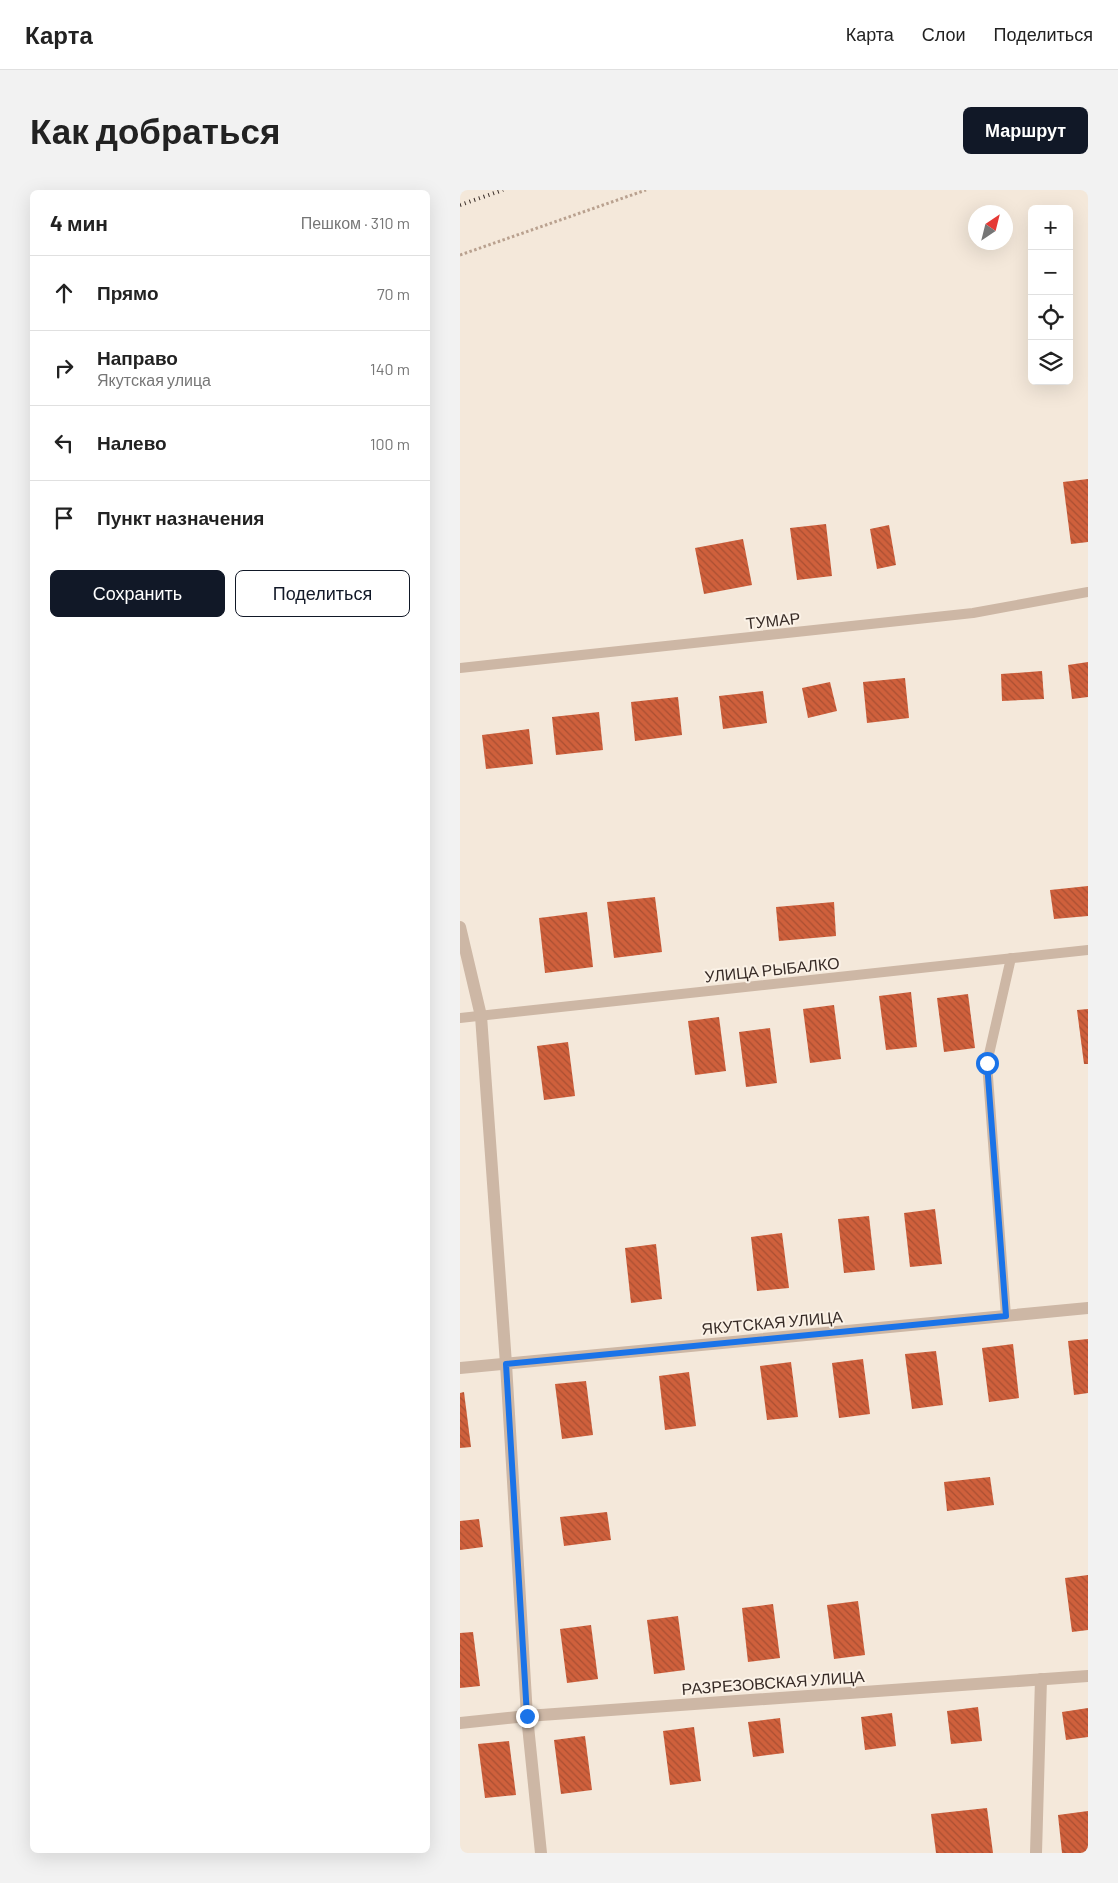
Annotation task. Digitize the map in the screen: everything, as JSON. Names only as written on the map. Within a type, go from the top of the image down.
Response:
[{"type":"street","points":[[460,927],[481,1016],[506,1364],[527,1716],[541,1853]]},
{"type":"street","name":"ЯКУТСКАЯ УЛИЦА","points":[[460,1368],[1088,1308]]},
{"type":"street","name":"РАЗРЕЗОВСКАЯ УЛИЦА","points":[[460,1723],[527,1716],[1088,1676]]},
{"type":"street","points":[[1036,1853],[1041,1679]]},
{"type":"lane","name":"ТУМАР","points":[[460,668],[973,613],[1088,592]]},
{"type":"lane","name":"УЛИЦА РЫБАЛКО","points":[[460,1018],[1088,950]]},
{"type":"lane","points":[[1006,1316],[987,1063],[1011,958]]},
{"type":"path","points":[[460,255],[646,190]]},
{"type":"building","points":[[1088,479],[1088,542],[1071,544],[1063,482]]},
{"type":"building","points":[[826,524],[832,576],[797,580],[790,528]]},
{"type":"building","points":[[889,525],[896,565],[877,569],[870,529]]},
{"type":"building","points":[[743,539],[752,585],[704,594],[695,548]]},
{"type":"building","points":[[1088,662],[1088,697],[1072,699],[1068,665]]},
{"type":"building","points":[[1042,671],[1044,699],[1002,701],[1001,674]]},
{"type":"building","points":[[905,678],[909,718],[867,723],[863,682]]},
{"type":"building","points":[[830,682],[837,711],[808,718],[802,688]]},
{"type":"building","points":[[763,691],[767,723],[723,729],[719,696]]},
{"type":"building","points":[[678,697],[682,735],[635,741],[631,702]]},
{"type":"building","points":[[599,712],[603,750],[556,755],[552,717]]},
{"type":"building","points":[[529,729],[533,764],[486,769],[482,735]]},
{"type":"building","points":[[1088,886],[1088,916],[1054,919],[1050,890]]},
{"type":"building","points":[[655,897],[662,952],[614,958],[607,902]]},
{"type":"building","points":[[834,902],[836,936],[779,941],[776,907]]},
{"type":"building","points":[[587,912],[593,967],[545,973],[539,918]]},
{"type":"building","points":[[911,992],[917,1047],[886,1050],[879,996]]},
{"type":"building","points":[[968,994],[975,1048],[944,1052],[937,998]]},
{"type":"building","points":[[834,1005],[841,1059],[810,1063],[803,1009]]},
{"type":"building","points":[[1088,1009],[1088,1064],[1084,1064],[1077,1010]]},
{"type":"building","points":[[719,1017],[726,1071],[695,1075],[688,1021]]},
{"type":"building","points":[[770,1028],[777,1083],[746,1087],[739,1032]]},
{"type":"building","points":[[568,1042],[575,1096],[544,1100],[537,1046]]},
{"type":"building","points":[[935,1209],[942,1264],[910,1267],[904,1213]]},
{"type":"building","points":[[869,1216],[875,1270],[844,1273],[838,1219]]},
{"type":"building","points":[[782,1233],[789,1288],[757,1291],[751,1237]]},
{"type":"building","points":[[656,1244],[662,1299],[631,1303],[625,1248]]},
{"type":"building","points":[[1088,1339],[1088,1393],[1074,1395],[1068,1341]]},
{"type":"building","points":[[1013,1344],[1019,1398],[989,1402],[982,1348]]},
{"type":"building","points":[[936,1351],[943,1405],[912,1409],[905,1354]]},
{"type":"building","points":[[863,1359],[870,1414],[839,1418],[832,1363]]},
{"type":"building","points":[[791,1362],[798,1417],[767,1420],[760,1366]]},
{"type":"building","points":[[689,1372],[696,1426],[665,1430],[659,1376]]},
{"type":"building","points":[[586,1381],[593,1435],[562,1439],[555,1384]]},
{"type":"building","points":[[464,1392],[471,1447],[460,1448],[460,1393]]},
{"type":"building","points":[[990,1477],[994,1505],[947,1511],[944,1482]]},
{"type":"building","points":[[607,1512],[611,1540],[564,1546],[560,1517]]},
{"type":"building","points":[[479,1519],[483,1547],[460,1550],[460,1521]]},
{"type":"building","points":[[1088,1575],[1088,1630],[1072,1632],[1065,1578]]},
{"type":"building","points":[[858,1601],[865,1655],[834,1659],[827,1605]]},
{"type":"building","points":[[773,1604],[780,1658],[748,1662],[742,1608]]},
{"type":"building","points":[[678,1616],[685,1670],[654,1674],[647,1620]]},
{"type":"building","points":[[591,1625],[598,1679],[567,1683],[560,1629]]},
{"type":"building","points":[[473,1632],[480,1686],[460,1688],[460,1633]]},
{"type":"building","points":[[978,1707],[982,1741],[951,1744],[947,1711]]},
{"type":"building","points":[[1088,1708],[1088,1737],[1066,1740],[1062,1712]]},
{"type":"building","points":[[892,1713],[896,1746],[865,1750],[861,1717]]},
{"type":"building","points":[[780,1718],[784,1753],[753,1757],[748,1722]]},
{"type":"building","points":[[694,1727],[701,1781],[670,1785],[663,1731]]},
{"type":"building","points":[[585,1736],[592,1790],[561,1794],[554,1740]]},
{"type":"building","points":[[509,1741],[516,1795],[485,1798],[478,1744]]},
{"type":"building","points":[[987,1808],[993,1853],[936,1853],[931,1814]]},
{"type":"building","points":[[1088,1811],[1088,1853],[1062,1853],[1058,1815]]},
{"type":"railway","points":[[460,205],[503,190]]},
{"type":"route","points":[[527,1716],[506,1364],[1006,1316],[987,1063]]}]
